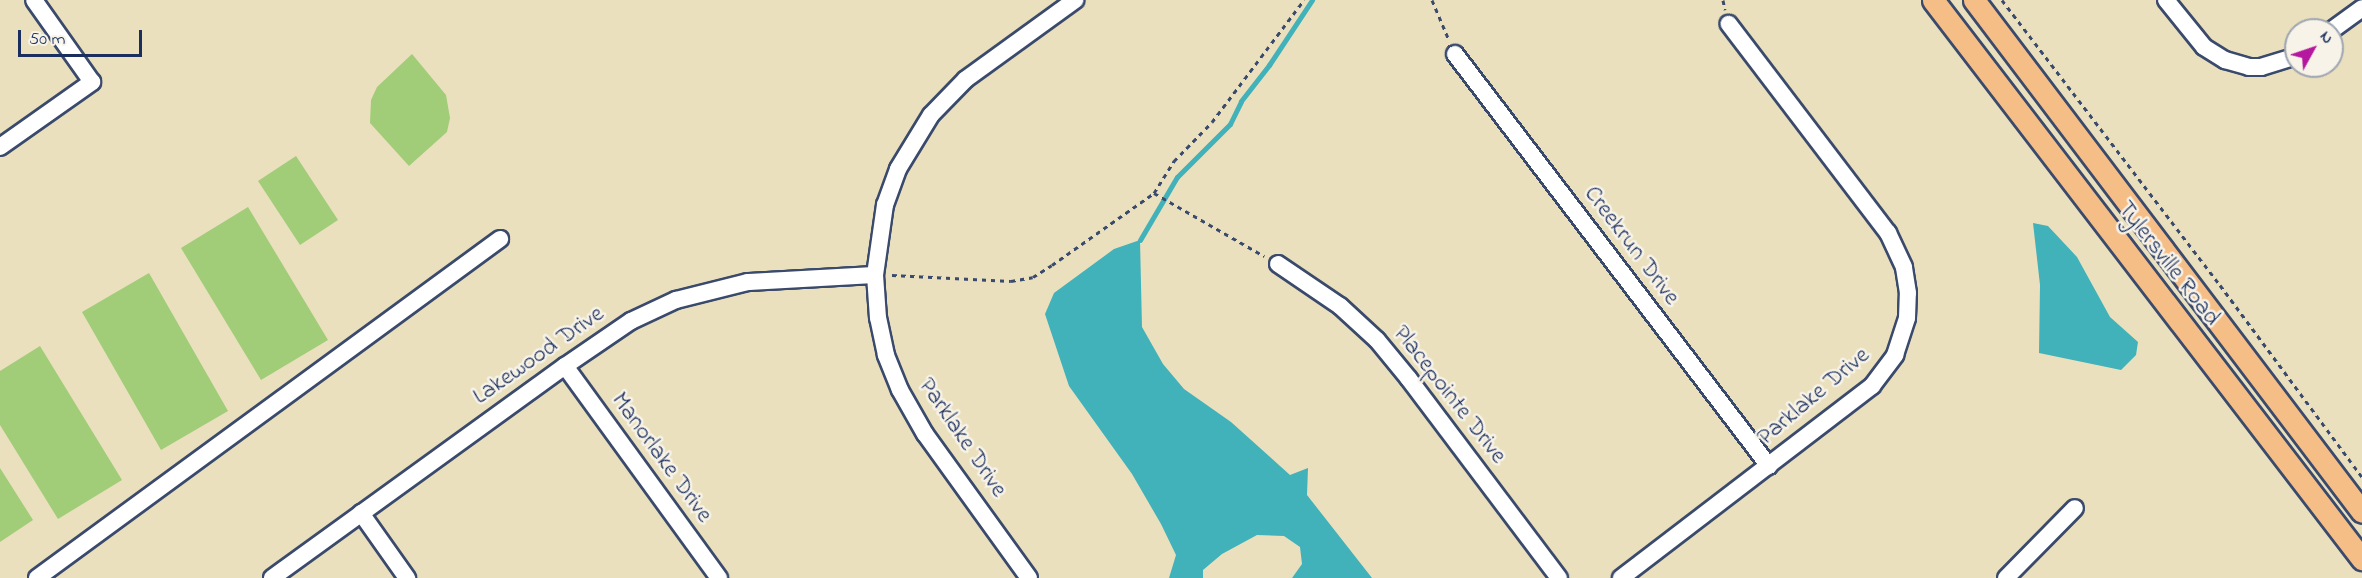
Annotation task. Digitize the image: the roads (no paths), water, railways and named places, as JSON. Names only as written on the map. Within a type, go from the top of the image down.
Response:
[{"type":"main road","name":"Tylersville Road","points":[[1933,0],[2362,559]]},
{"type":"main road","name":"Tylersville Road","points":[[1974,0],[2362,512]]},
{"type":"street","points":[[0,147],[92,82],[34,0]]},
{"type":"street","name":"Parklake Drive","points":[[1029,578],[925,434],[900,390],[882,336],[875,275],[885,205],[898,169],[931,115],[966,79],[1075,0]]},
{"type":"street","points":[[2166,0],[2204,46],[2225,60],[2249,67],[2261,67],[2284,60]]},
{"type":"street","points":[[2344,21],[2362,8]]},
{"type":"street","name":"Parklake Drive","points":[[1621,578],[1769,466],[1881,377],[1900,343],[1907,318],[1908,293],[1904,267],[1887,233],[1729,24]]},
{"type":"street","name":"Creekrun Drive","points":[[1455,54],[1769,466]]},
{"type":"street","points":[[37,578],[500,239]]},
{"type":"street","name":"Placepointe Drive","points":[[1278,264],[1340,306],[1377,340],[1559,578]]},
{"type":"street","name":"Lakewood Drive","points":[[272,578],[565,366],[631,321],[676,300],[711,289],[748,282],[875,275]]},
{"type":"street","name":"Manorlake Drive","points":[[565,366],[719,578]]},
{"type":"street","points":[[2006,578],[2075,508]]},
{"type":"street","points":[[361,513],[407,578]]},
{"type":"water","points":[[2033,223],[2048,226],[2077,257],[2110,317],[2138,342],[2136,355],[2121,370],[2039,353],[2040,285]]},
{"type":"water","points":[[1140,240],[1142,327],[1163,364],[1184,389],[1231,422],[1290,475],[1308,468],[1307,495],[1372,578],[1292,578],[1302,564],[1300,547],[1284,536],[1257,535],[1222,554],[1203,570],[1203,578],[1169,578],[1176,555],[1132,474],[1069,386],[1045,314],[1054,293],[1114,249]]},
{"type":"waterway","points":[[1140,240],[1177,177],[1230,124],[1241,101],[1269,65],[1312,0]]}]
